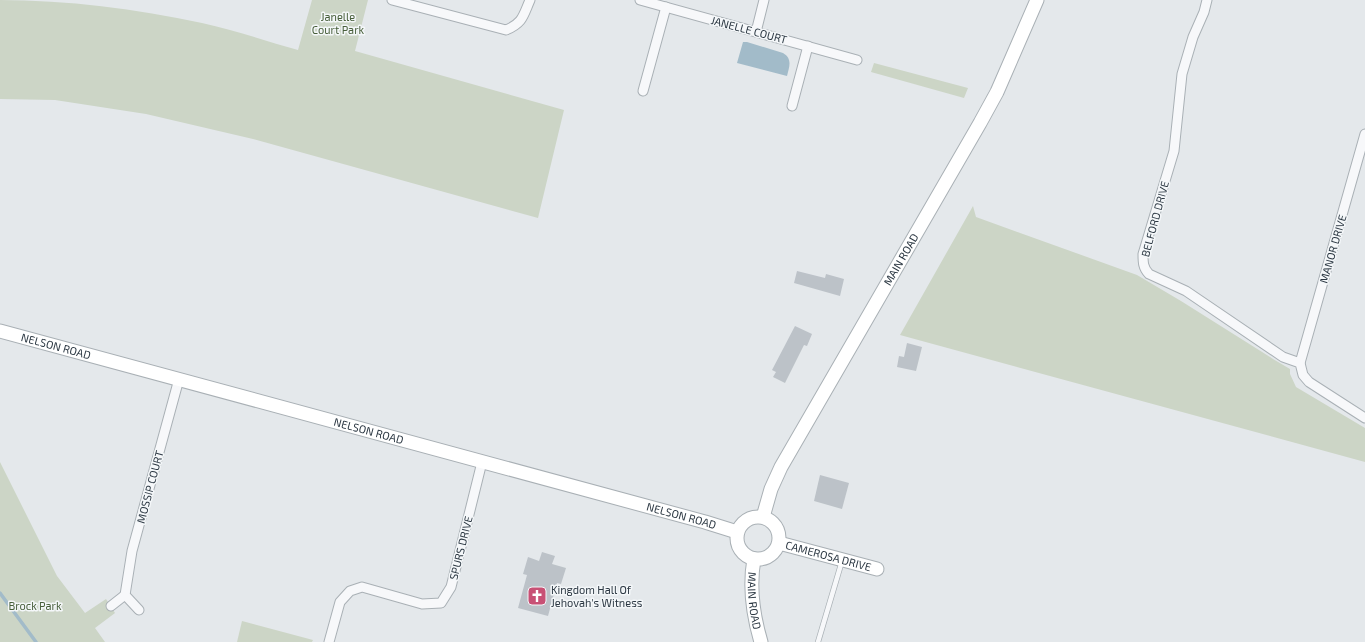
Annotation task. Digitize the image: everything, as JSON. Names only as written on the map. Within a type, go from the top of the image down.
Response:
[{"type":"street","points":[[392,0],[506,30],[518,26],[530,0]]},
{"type":"street","name":"JANELLE COURT","points":[[640,0],[858,60]]},
{"type":"street","points":[[756,32],[764,0]]},
{"type":"street","name":"MAIN ROAD","points":[[763,517],[771,489],[781,467],[997,92],[1037,0]]},
{"type":"street","name":"BELFORD DRIVE","points":[[1207,0],[1182,74],[1174,151],[1143,254],[1143,263],[1145,270],[1149,274],[1186,291],[1284,357],[1300,363]]},
{"type":"street","points":[[643,91],[666,7]]},
{"type":"street","points":[[792,106],[808,46]]},
{"type":"street","name":"MANOR DRIVE","points":[[1300,363],[1365,134]]},
{"type":"street","name":"NELSON ROAD","points":[[0,331],[705,522],[737,532]]},
{"type":"street","points":[[1300,363],[1303,375],[1309,382],[1365,418]]},
{"type":"street","name":"MOSSIP COURT","points":[[125,595],[132,551],[179,379]]},
{"type":"street","name":"SPURS DRIVE","points":[[329,642],[340,602],[350,591],[362,587],[422,604],[441,603],[451,587],[482,462]]},
{"type":"street","points":[[763,517],[774,524],[778,530],[779,543],[772,554],[760,559],[754,559],[747,557],[738,546],[736,539],[737,532],[740,526],[750,518],[763,517]]},
{"type":"street","name":"CAMEROSA DRIVE","points":[[779,543],[877,569]]},
{"type":"street","name":"MAIN ROAD","points":[[754,559],[751,575],[752,597],[757,629],[761,642]]},
{"type":"street","points":[[111,606],[125,595],[139,610]]},
{"type":"lane","points":[[818,642],[836,575],[842,560]]},
{"type":"green space","name":"Janelle Court Park","points":[[0,0],[25,0],[101,6],[177,18],[238,32],[298,50],[312,0],[368,0],[355,51],[564,110],[538,218],[253,139],[146,114],[55,100],[0,99]]},
{"type":"green space","points":[[874,63],[968,88],[964,98],[871,72]]},
{"type":"green space","points":[[973,206],[976,217],[1137,275],[1290,369],[1290,374],[1296,387],[1365,428],[1365,462],[900,335]]},
{"type":"green space","name":"Brock Park","points":[[0,462],[57,576],[85,613],[106,599],[115,613],[95,628],[105,642],[0,642]]},
{"type":"green space","points":[[242,621],[313,640],[312,642],[237,642]]},
{"type":"water","points":[[743,42],[786,55],[790,63],[787,76],[737,63]]},
{"type":"building","points":[[797,271],[825,278],[826,274],[844,279],[840,296],[794,283]]},
{"type":"building","points":[[795,326],[812,334],[807,346],[804,345],[785,383],[773,377],[776,372],[772,370]]},
{"type":"building","points":[[907,343],[922,347],[916,371],[897,367],[899,356],[904,357]]},
{"type":"building","points":[[820,475],[849,483],[842,509],[814,501]]},
{"type":"building","name":"Kingdom Hall Of Jehovah's Witness","points":[[542,552],[555,556],[552,564],[566,568],[561,584],[557,583],[548,616],[518,608],[527,575],[523,574],[528,557],[539,561]]},
{"type":"waterway","points":[[0,593],[36,642]]},
{"type":"place","name":"Kingdom Hall Of Jehovah's Witness","points":[[537,596]]}]
